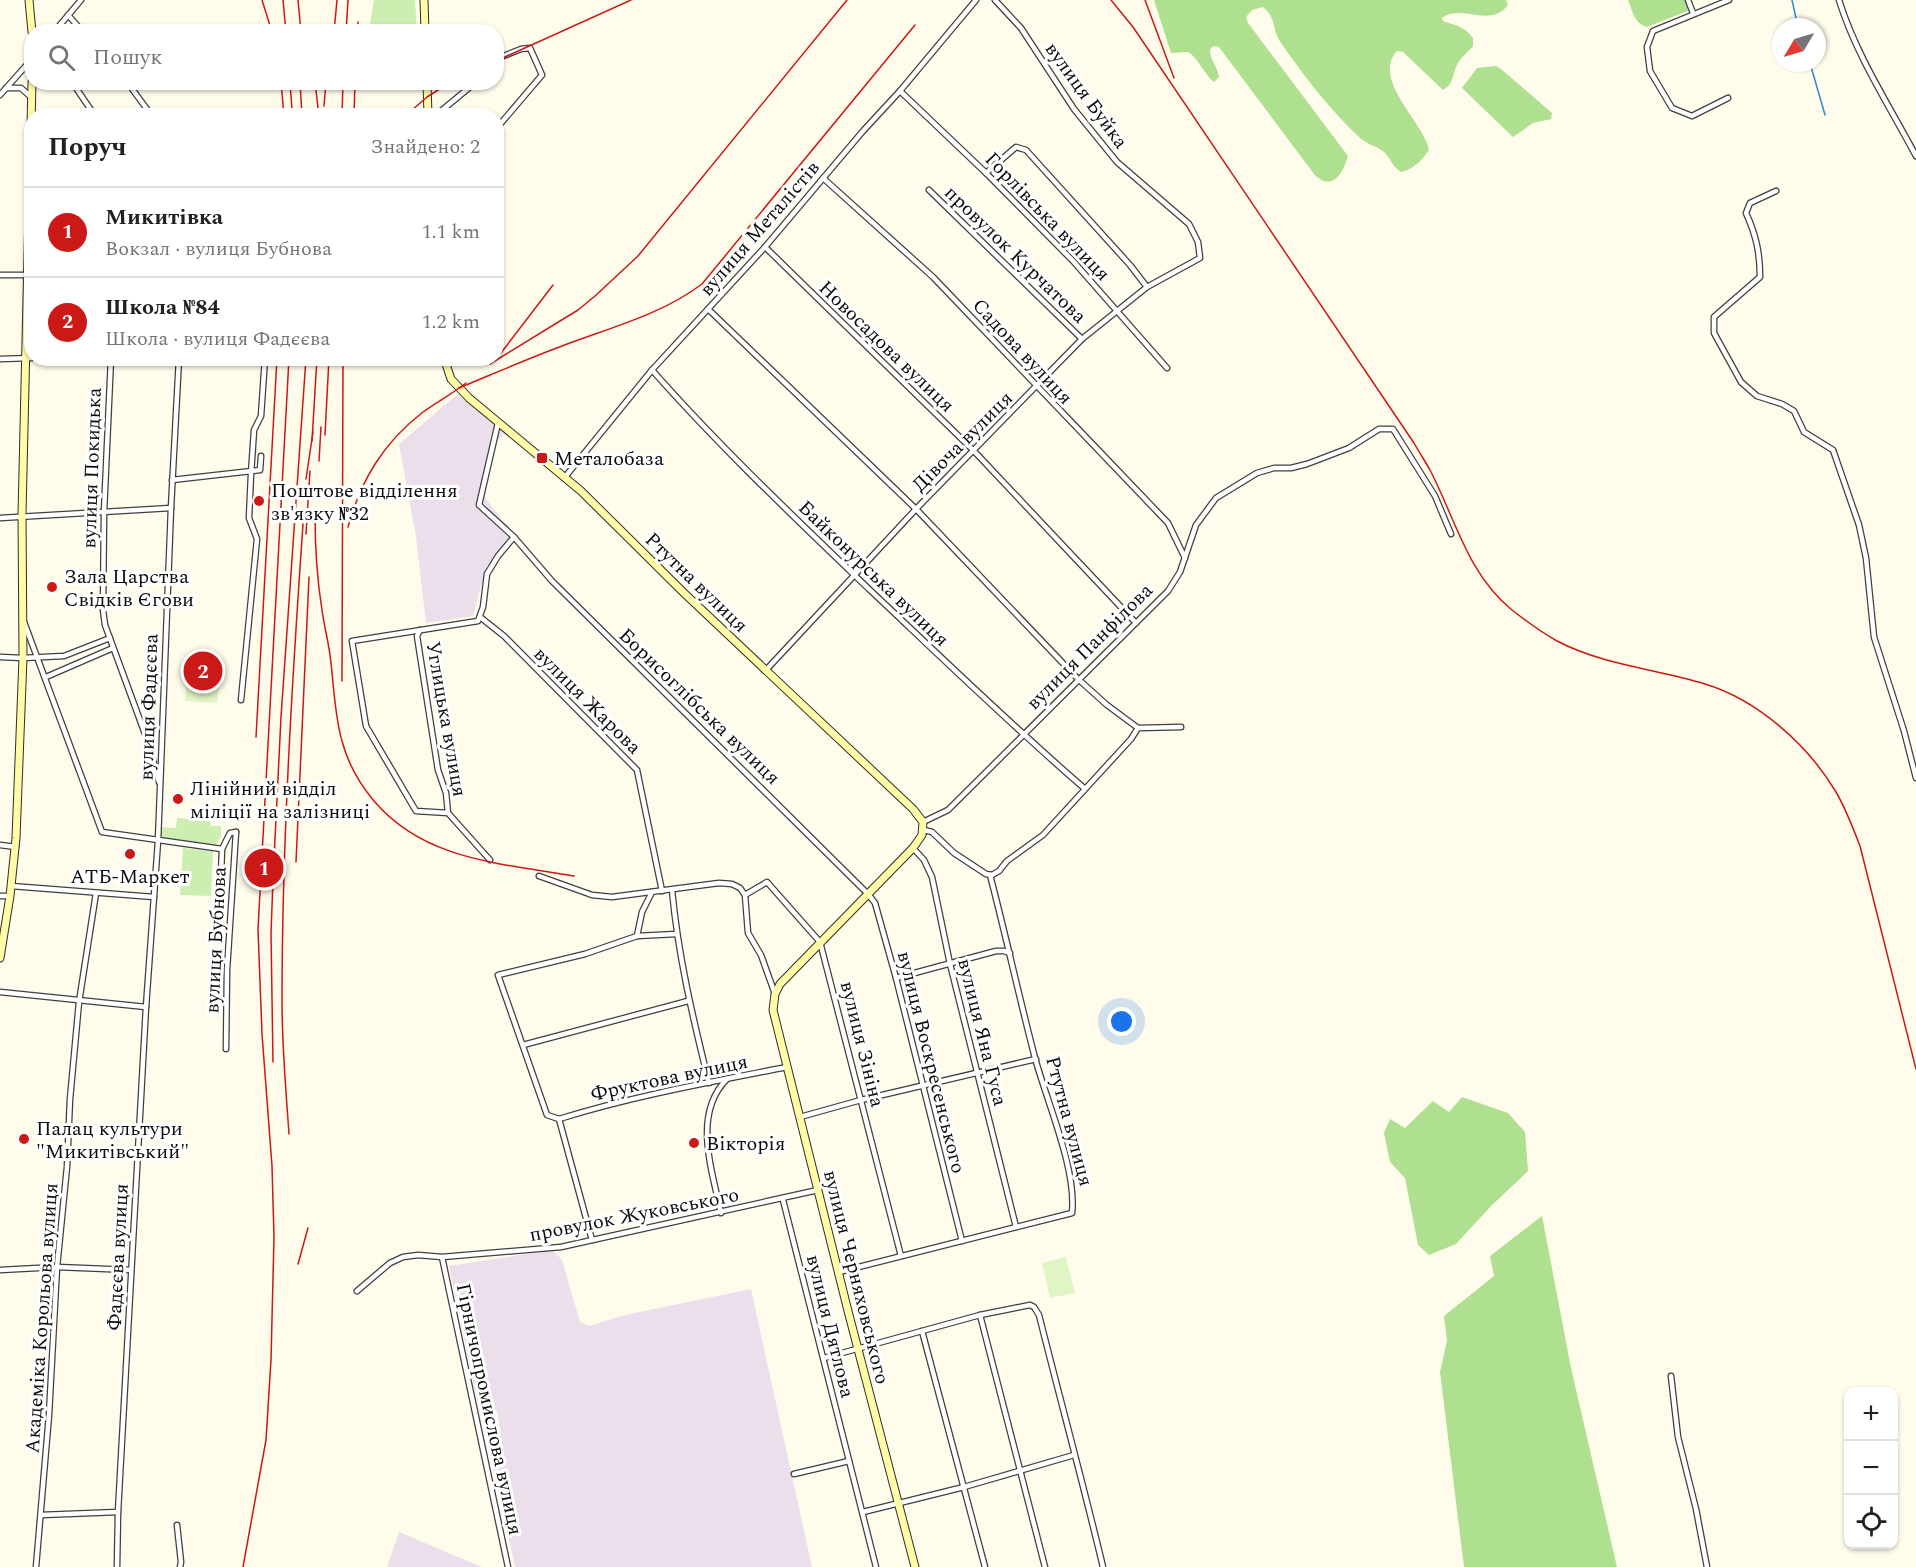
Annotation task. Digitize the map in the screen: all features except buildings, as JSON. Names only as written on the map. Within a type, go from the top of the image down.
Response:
[{"type":"main road","points":[[424,0],[425,24]]},
{"type":"main road","points":[[28,1],[31,24]]},
{"type":"main road","points":[[32,90],[32,108]]},
{"type":"main road","points":[[427,90],[428,108]]},
{"type":"main road","points":[[0,958],[16,847],[23,658],[22,515],[28,366]]},
{"type":"main road","name":"Ртутна вулиця","points":[[445,366],[459,388],[565,477],[913,809],[923,826]]},
{"type":"main road","points":[[775,994],[786,977],[914,849],[923,826]]},
{"type":"main road","name":"вулиця Черняховського","points":[[775,994],[773,1010],[857,1347],[915,1567]]},
{"type":"street","points":[[61,24],[81,0]]},
{"type":"street","name":"вулиця Металістів","points":[[565,477],[652,370],[765,247],[900,92],[976,0]]},
{"type":"street","name":"вулиця Буйка","points":[[995,0],[1022,28],[1074,109],[1117,162],[1189,224],[1198,242],[1200,258]]},
{"type":"street","points":[[1688,0],[1693,13]]},
{"type":"street","points":[[1728,98],[1692,116],[1672,108],[1650,71],[1647,47],[1653,31],[1730,0]]},
{"type":"street","points":[[1839,0],[1844,17],[1874,78],[1916,156]]},
{"type":"street","points":[[68,15],[75,24]]},
{"type":"street","points":[[504,56],[530,48],[542,75],[504,120]]},
{"type":"street","points":[[0,95],[24,68]]},
{"type":"street","points":[[6,88],[21,88],[32,98]]},
{"type":"street","points":[[77,90],[90,108]]},
{"type":"street","points":[[133,90],[146,108]]},
{"type":"street","points":[[445,108],[466,90]]},
{"type":"street","name":"Горлівська вулиця","points":[[900,92],[986,173],[1073,261],[1167,368]]},
{"type":"street","points":[[986,173],[1016,147],[1026,150],[1130,265],[1147,287]]},
{"type":"street","name":"Садова вулиця","points":[[823,178],[933,277],[1168,523],[1185,558]]},
{"type":"street","name":"провулок Курчатова","points":[[928,190],[1082,339]]},
{"type":"street","points":[[1776,191],[1750,203],[1746,213],[1756,235],[1760,256],[1760,277],[1714,316],[1714,333],[1741,381],[1756,396],[1782,404],[1794,411],[1804,432],[1833,450],[1859,525],[1866,558],[1874,637],[1904,731],[1916,778]]},
{"type":"street","name":"Новосадова вулиця","points":[[765,247],[973,450],[1136,623]]},
{"type":"street","name":"Дівоча вулиця","points":[[766,670],[916,509],[1082,339],[1147,287],[1200,258]]},
{"type":"street","points":[[0,275],[24,275]]},
{"type":"street","points":[[708,309],[916,509],[1078,679],[1107,705],[1138,728],[1181,727]]},
{"type":"street","points":[[0,359],[24,358]]},
{"type":"street","name":"вулиця Покидька","points":[[111,366],[104,512],[103,610],[113,648],[148,742],[159,785]]},
{"type":"street","name":"вулиця Фадєєва","points":[[158,841],[179,366]]},
{"type":"street","points":[[241,700],[257,539],[249,518],[251,470],[254,430],[261,416],[264,366]]},
{"type":"street","name":"Байконурська вулиця","points":[[652,370],[700,425],[1022,735],[1084,788]]},
{"type":"street","name":"Борисоглібська вулиця","points":[[498,423],[479,505],[514,537],[552,581],[868,894]]},
{"type":"street","name":"вулиця Панфілова","points":[[923,826],[948,810],[1168,591],[1180,572],[1196,525],[1216,498],[1257,473],[1274,468],[1291,468],[1307,464],[1349,448],[1379,429],[1393,429],[1435,496],[1451,534]]},
{"type":"street","points":[[172,480],[260,470],[261,456]]},
{"type":"street","points":[[0,518],[171,508]]},
{"type":"street","points":[[479,619],[487,573],[514,537]]},
{"type":"street","points":[[23,618],[102,832],[222,849],[220,899]]},
{"type":"street","name":"Углицька вулиця","points":[[448,813],[416,811],[366,726],[352,641],[479,619]]},
{"type":"street","name":"вулиця Жарова","points":[[479,619],[504,636],[637,770],[662,891]]},
{"type":"street","name":"Углицька вулиця","points":[[420,630],[417,636],[438,770],[446,793],[448,813],[490,861]]},
{"type":"street","points":[[0,657],[63,656],[110,638]]},
{"type":"street","points":[[46,678],[113,648]]},
{"type":"street","points":[[991,875],[1043,835],[1131,739],[1138,728]]},
{"type":"street","name":"Ртутна вулиця","points":[[839,1272],[1072,1213],[1074,1199],[1064,1151],[1036,1059],[991,875],[954,852],[923,826]]},
{"type":"street","name":"вулиця Бубнова","points":[[222,849],[230,833],[236,832],[227,970],[226,1049]]},
{"type":"street","name":"Фадєєва вулиця","points":[[117,1567],[131,1270],[158,841]]},
{"type":"street","points":[[0,844],[16,847]]},
{"type":"street","name":"вулиця Яна Гуса","points":[[914,849],[924,860],[932,877],[950,964],[1016,1227]]},
{"type":"street","points":[[539,876],[592,895],[612,897],[719,883],[732,884],[740,888],[745,895],[748,933],[761,955],[775,994]]},
{"type":"street","name":"вулиця Зініна","points":[[745,895],[767,882],[820,942],[901,1256]]},
{"type":"street","points":[[11,886],[154,897]]},
{"type":"street","points":[[672,890],[676,934],[688,1001],[709,1083]]},
{"type":"street","points":[[637,936],[642,912],[652,892]]},
{"type":"street","name":"Академіка Корольова вулиця","points":[[36,1567],[49,1415],[57,1267],[67,1167],[70,1100],[79,1002],[96,893]]},
{"type":"street","name":"вулиця Воскресенського","points":[[868,894],[875,903],[896,978],[962,1241]]},
{"type":"street","points":[[0,896],[10,896]]},
{"type":"street","points":[[592,1240],[558,1119],[547,1114],[498,975],[585,954],[637,936],[676,934]]},
{"type":"street","points":[[896,978],[996,951],[1010,953]]},
{"type":"street","points":[[0,992],[79,1002],[146,1007]]},
{"type":"street","points":[[523,1046],[688,1001]]},
{"type":"street","points":[[800,1118],[861,1100],[1036,1059]]},
{"type":"street","name":"Фруктова вулиця","points":[[558,1119],[787,1067]]},
{"type":"street","points":[[721,1213],[707,1148],[710,1103],[716,1090],[727,1079]]},
{"type":"street","name":"провулок Жуковського","points":[[357,1291],[396,1259],[418,1255],[442,1257],[561,1247],[818,1191]]},
{"type":"street","name":"вулиця Дятлова","points":[[783,1200],[876,1567]]},
{"type":"street","name":"Гірничопромислова вулиця","points":[[442,1257],[508,1567]]},
{"type":"street","points":[[0,1270],[57,1267],[131,1270]]},
{"type":"street","points":[[824,1358],[857,1347],[980,1315],[1029,1305],[1034,1307],[1039,1315],[1103,1567]]},
{"type":"street","points":[[980,1315],[1046,1567]]},
{"type":"street","points":[[922,1331],[985,1567]]},
{"type":"street","points":[[1671,1376],[1677,1437],[1696,1509],[1707,1567]]},
{"type":"street","points":[[862,1512],[964,1487],[1074,1455]]},
{"type":"street","points":[[794,1474],[849,1461]]},
{"type":"street","points":[[41,1515],[118,1512]]},
{"type":"street","points":[[177,1525],[180,1567]]},
{"type":"shaded area","points":[[458,394],[504,434],[489,449],[485,498],[513,533],[486,568],[473,616],[426,623],[416,537],[399,444]]},
{"type":"shaded area","points":[[553,1250],[562,1260],[580,1322],[589,1326],[625,1315],[751,1289],[812,1567],[515,1567],[487,1441],[501,1435],[497,1411],[480,1414],[449,1266]]},
{"type":"shaded area","points":[[399,1532],[482,1567],[387,1567]]},
{"type":"green space","points":[[374,0],[415,0],[417,24],[370,24]]},
{"type":"green space","points":[[1154,0],[1506,0],[1508,5],[1501,12],[1493,15],[1458,13],[1442,18],[1443,21],[1463,29],[1473,38],[1473,46],[1458,62],[1451,82],[1443,90],[1403,52],[1397,51],[1391,62],[1390,75],[1394,88],[1425,139],[1429,150],[1414,167],[1401,172],[1384,152],[1360,138],[1318,92],[1281,43],[1268,12],[1263,7],[1252,10],[1246,17],[1248,23],[1348,156],[1340,174],[1326,182],[1314,174],[1219,47],[1214,46],[1210,49],[1219,77],[1214,82],[1190,54],[1187,52],[1171,53]]},
{"type":"green space","points":[[1628,0],[1685,0],[1690,10],[1647,27],[1637,20]]},
{"type":"green space","points":[[1496,66],[1552,113],[1551,119],[1533,123],[1513,137],[1462,88],[1477,68]]},
{"type":"green space","points":[[207,663],[218,663],[217,684],[206,683]]},
{"type":"green space","points":[[186,684],[219,686],[217,703],[185,701]]},
{"type":"green space","points":[[177,818],[210,821],[211,826],[221,826],[221,837],[213,848],[158,841],[159,827],[176,828]]},
{"type":"green space","points":[[183,848],[213,851],[211,896],[180,895]]},
{"type":"green space","points":[[1462,1097],[1508,1113],[1525,1132],[1528,1171],[1456,1244],[1429,1255],[1418,1245],[1405,1178],[1390,1162],[1384,1133],[1390,1119],[1405,1128],[1433,1101],[1449,1112]]},
{"type":"green space","points":[[1542,1216],[1571,1368],[1617,1567],[1464,1567],[1440,1372],[1447,1341],[1444,1316],[1494,1276],[1490,1256]]},
{"type":"green space","points":[[1066,1257],[1075,1293],[1050,1298],[1042,1263]]},
{"type":"waterway","points":[[1792,0],[1796,18]]},
{"type":"waterway","points":[[1813,72],[1825,115]]},
{"type":"railway","points":[[262,0],[270,24]]},
{"type":"railway","points":[[283,0],[285,24]]},
{"type":"railway","points":[[298,0],[300,24]]},
{"type":"railway","points":[[335,24],[337,0]]},
{"type":"railway","points":[[346,24],[348,0]]},
{"type":"railway","points":[[504,57],[631,0]]},
{"type":"railway","points":[[504,355],[578,310],[638,256],[847,0]]},
{"type":"railway","points":[[1111,0],[1133,27],[1414,443],[1439,488],[1473,563],[1497,596],[1539,630],[1575,649],[1611,661],[1705,684],[1744,701],[1780,726],[1825,775],[1843,805],[1860,846],[1916,1069]]},
{"type":"railway","points":[[1145,0],[1174,78]]},
{"type":"railway","points":[[459,388],[652,312],[702,284],[915,25]]},
{"type":"railway","points":[[282,90],[283,108]]},
{"type":"railway","points":[[291,90],[292,108]]},
{"type":"railway","points":[[300,90],[302,108]]},
{"type":"railway","points":[[316,90],[318,108]]},
{"type":"railway","points":[[324,106],[325,90]]},
{"type":"railway","points":[[342,108],[343,90]]},
{"type":"railway","points":[[354,108],[355,90]]},
{"type":"railway","points":[[414,108],[438,90]]},
{"type":"railway","points":[[504,349],[553,285]]},
{"type":"railway","points":[[256,737],[277,366]]},
{"type":"railway","points":[[243,1567],[266,1440],[271,1360],[274,1237],[272,1166],[262,1034],[258,929],[289,366]]},
{"type":"railway","points":[[273,1062],[271,933],[273,880],[281,717],[305,366]]},
{"type":"railway","points":[[312,441],[317,366]]},
{"type":"railway","points":[[325,435],[329,366]]},
{"type":"railway","points":[[342,681],[343,366]]},
{"type":"railway","points":[[348,527],[367,478],[375,463],[396,436],[423,412],[466,383]]},
{"type":"railway","points":[[319,461],[321,427]]},
{"type":"railway","points":[[306,479],[313,432]]},
{"type":"railway","points":[[306,534],[310,471]]},
{"type":"railway","points":[[315,514],[319,586],[337,720],[347,758],[374,801],[394,821],[440,848],[492,862],[574,876]]},
{"type":"railway","points":[[289,1134],[282,1019],[282,942],[292,703],[303,524]]},
{"type":"railway","points":[[296,862],[309,577]]},
{"type":"railway","points":[[298,1264],[308,1228]]},
{"type":"place","name":"Металобаза","points":[[542,458]]},
{"type":"place","name":"Поштове відділення зв'язку №32","points":[[259,501]]},
{"type":"place","name":"Зала Царства Свідків Єгови","points":[[52,587]]},
{"type":"place","name":"Школа №84","points":[[203,671]]},
{"type":"place","name":"Лінійний відділ міліції на залізниці","points":[[178,799]]},
{"type":"place","name":"АТБ-Маркет","points":[[130,854]]},
{"type":"place","name":"Микитівка","points":[[264,868]]},
{"type":"place","name":"Палац культури \"Микитівський\"","points":[[24,1139]]},
{"type":"place","name":"Вікторія","points":[[694,1143]]}]
